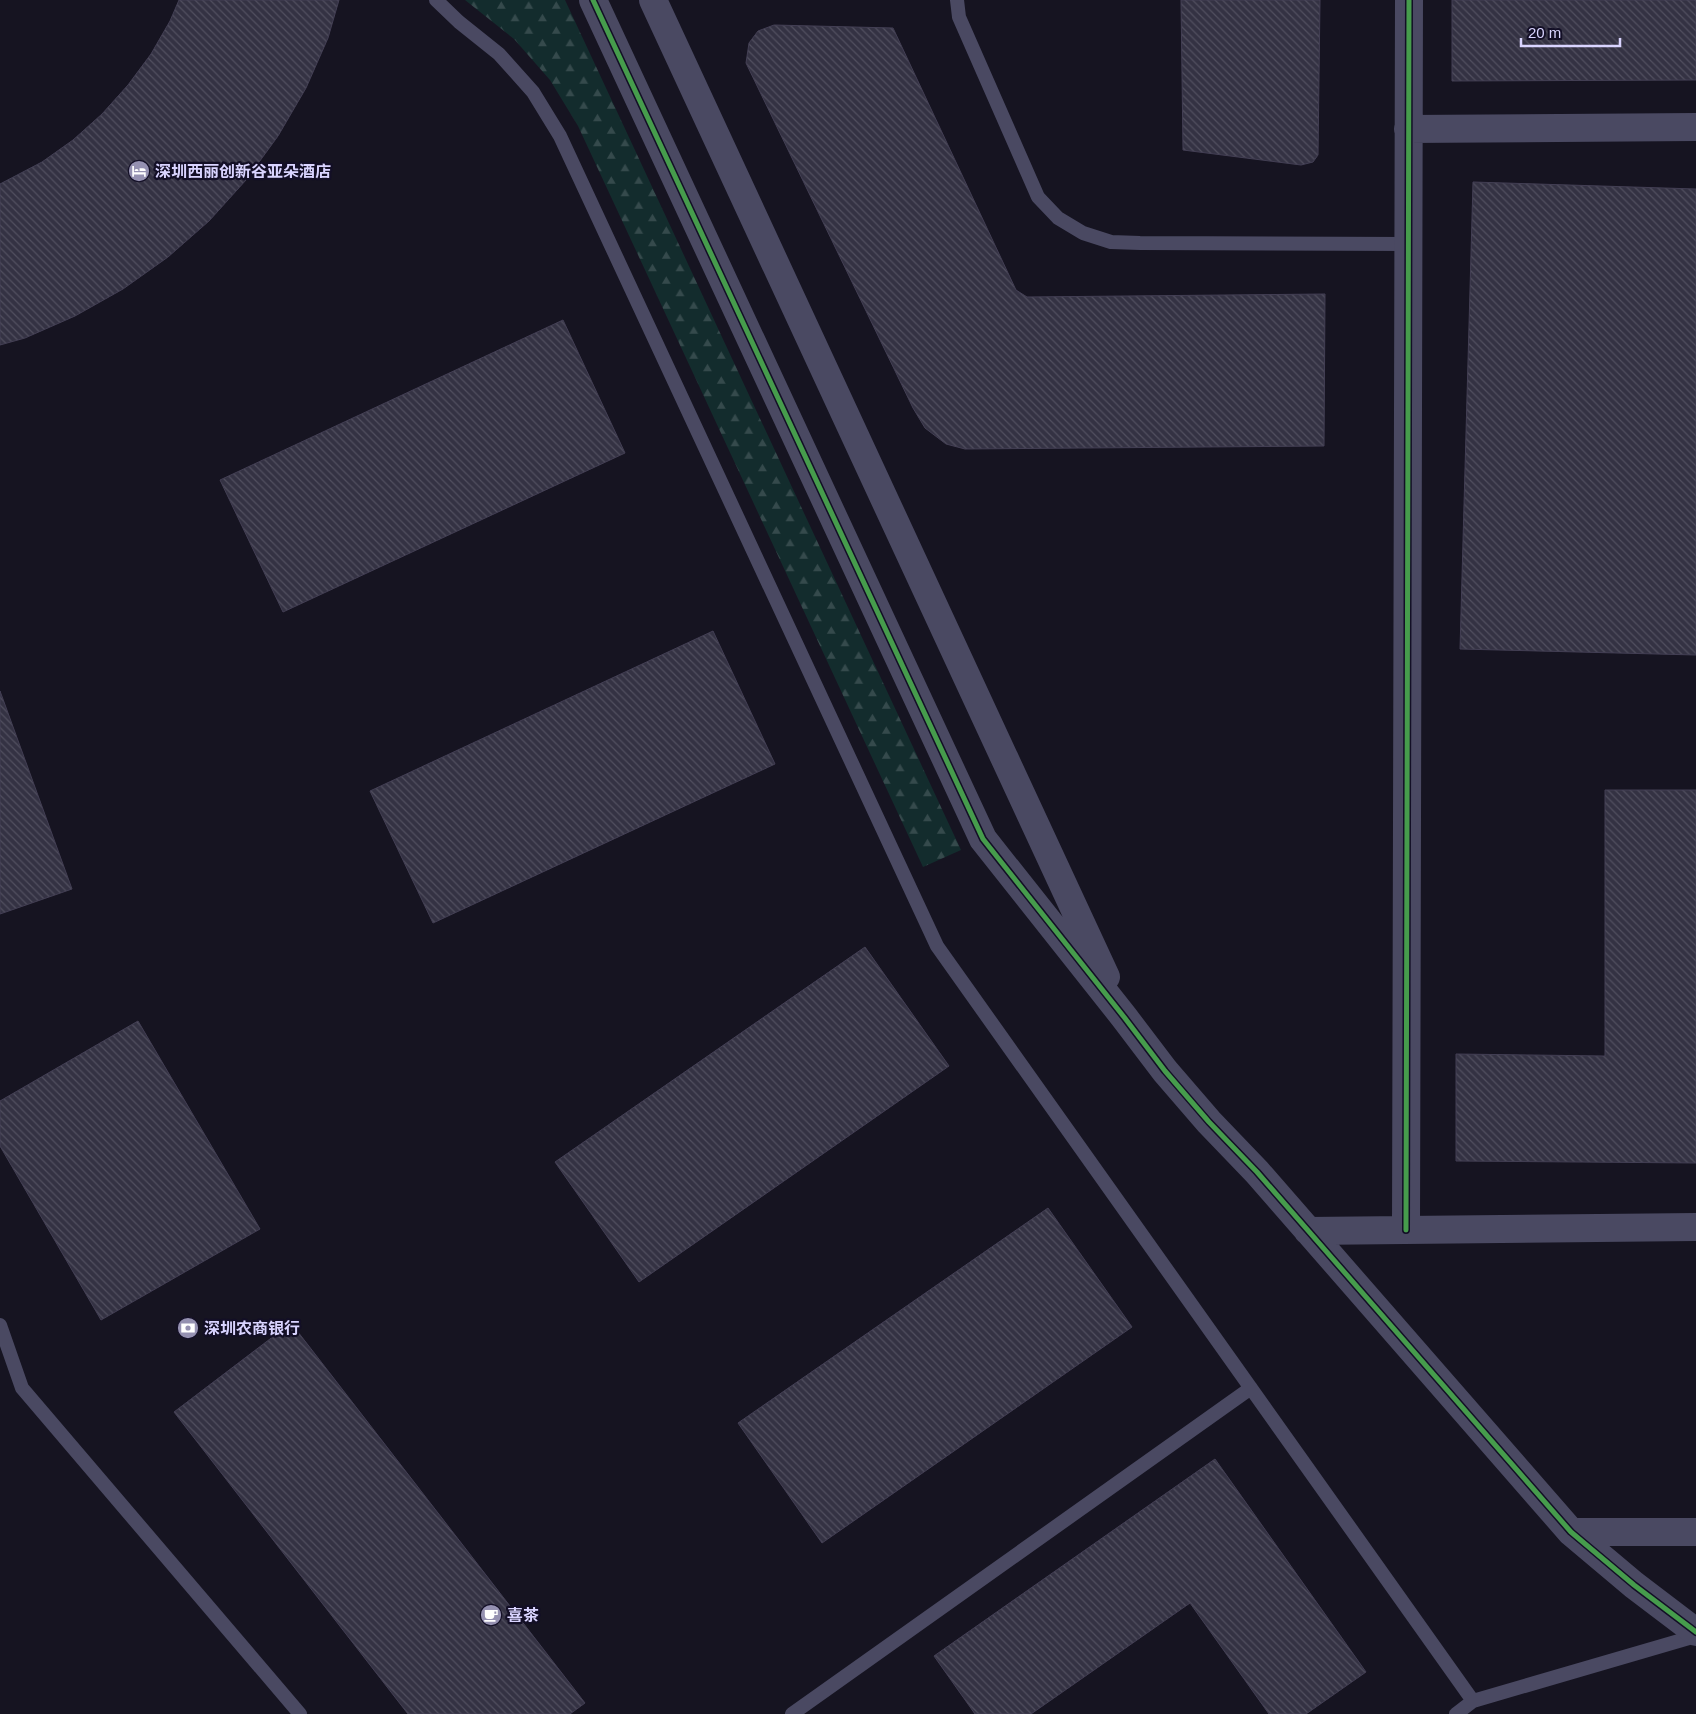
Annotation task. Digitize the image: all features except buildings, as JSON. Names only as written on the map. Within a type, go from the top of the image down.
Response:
[{"type":"street","points":[[593,0],[983,839],[1178,1086],[1308,1231],[1571,1532],[1634,1585],[1696,1632]]},
{"type":"street","points":[[652,0],[1124,1017]]},
{"type":"street","points":[[1406,1230],[1409,0]]},
{"type":"street","points":[[1408,129],[1696,127]]},
{"type":"street","points":[[1308,1231],[1696,1227]]},
{"type":"street","points":[[1571,1532],[1696,1532]]},
{"type":"lane","points":[[436,0],[459,22],[500,54],[533,92],[560,136],[937,946],[1473,1701]]},
{"type":"lane","points":[[957,0],[960,17],[1038,196],[1058,218],[1083,233],[1111,242],[1140,243],[1408,244]]},
{"type":"lane","points":[[0,1325],[22,1388],[300,1714]]},
{"type":"lane","points":[[792,1714],[1251,1388]]},
{"type":"lane","points":[[1456,1714],[1473,1701],[1696,1636]]},
{"type":"green space","points":[[465,0],[565,0],[961,850],[923,867],[578,126],[550,80],[514,39]]},
{"type":"cycle path","points":[[593,0],[983,839],[1165,1071],[1209,1122],[1257,1172],[1571,1532],[1634,1585],[1696,1632]]},
{"type":"cycle path","points":[[1406,1230],[1409,0]]},
{"type":"place","name":"深圳西丽创新谷亚朵酒店","points":[[139,171]]},
{"type":"place","name":"深圳农商银行","points":[[188,1328]]},
{"type":"place","name":"喜茶","points":[[491,1615]]}]
